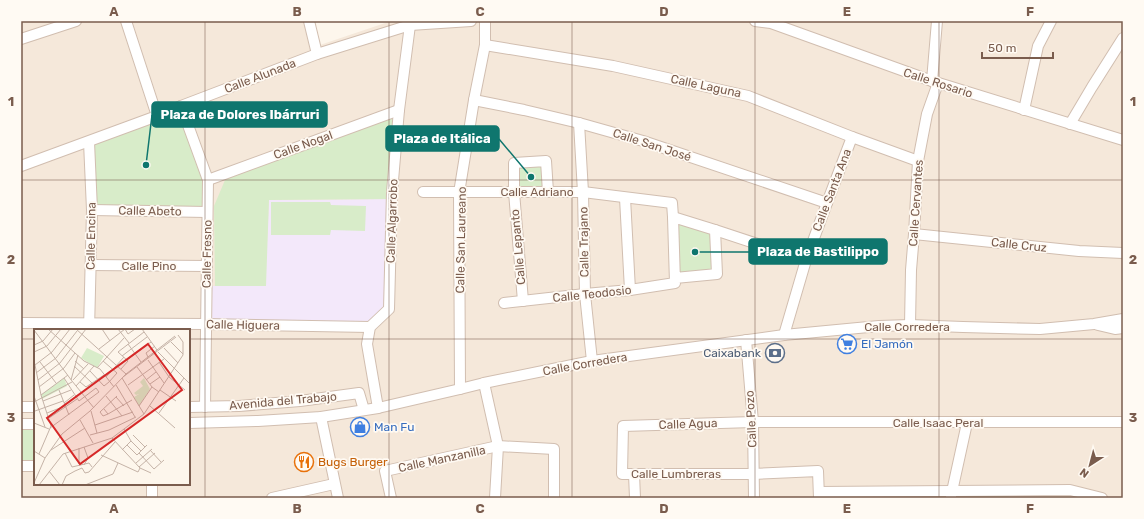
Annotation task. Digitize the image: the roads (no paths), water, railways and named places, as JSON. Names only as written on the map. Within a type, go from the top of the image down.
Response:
[{"type":"street","points":[[21,39],[76,21]]},
{"type":"street","points":[[126,21],[157,116]]},
{"type":"street","points":[[309,21],[317,54]]},
{"type":"street","points":[[410,25],[471,21]]},
{"type":"street","name":"Calle San Laureano","points":[[460,389],[460,193],[474,100],[485,45],[485,21]]},
{"type":"street","name":"Calle Rosario","points":[[756,21],[771,22],[935,82],[1123,140]]},
{"type":"street","name":"Calle Cervantes","points":[[910,325],[911,270],[918,161],[935,82],[934,50],[937,21]]},
{"type":"street","points":[[1024,110],[1038,46],[1051,21]]},
{"type":"street","name":"Calle Alunada","points":[[21,166],[89,142],[317,54],[410,25]]},
{"type":"street","name":"Calle Algarrobo","points":[[370,327],[389,309],[392,199],[399,110],[410,25]]},
{"type":"street","points":[[1070,124],[1123,38]]},
{"type":"street","name":"Calle Laguna","points":[[485,45],[613,66],[748,96],[918,161]]},
{"type":"street","name":"Calle San José","points":[[474,100],[579,123],[643,141],[826,203]]},
{"type":"street","name":"Calle Fresno","points":[[181,106],[208,180],[205,407]]},
{"type":"street","name":"Calle Nogal","points":[[208,180],[399,110]]},
{"type":"street","name":"Calle Trajano","points":[[579,123],[583,192],[584,294],[592,361]]},
{"type":"street","name":"Calle Santa Ana","points":[[784,335],[806,260],[826,203],[852,137]]},
{"type":"street","name":"Calle Encina","points":[[89,142],[92,210],[89,327]]},
{"type":"street","name":"Calle Lepanto","points":[[523,301],[514,192],[514,162],[546,161],[548,192]]},
{"type":"street","name":"Calle Adriano","points":[[423,192],[583,192],[672,203],[673,217]]},
{"type":"street","points":[[625,198],[630,290]]},
{"type":"street","name":"Calle Abeto","points":[[92,210],[207,212]]},
{"type":"street","points":[[715,230],[717,274],[675,278],[673,217],[715,230],[806,260]]},
{"type":"street","name":"Calle Cruz","points":[[914,234],[1080,251],[1123,253]]},
{"type":"street","name":"Calle Pino","points":[[91,265],[207,266]]},
{"type":"street","name":"Calle Teodosio","points":[[504,303],[630,290],[675,283],[675,278]]},
{"type":"street","name":"Calle Corredera","points":[[484,383],[592,361],[784,335],[879,326],[910,325],[1040,329],[1094,324],[1123,319]]},
{"type":"street","name":"Calle Higuera","points":[[21,323],[89,327],[206,324],[370,327]]},
{"type":"street","name":"Calle Corredera","points":[[1094,324],[1119,329]]},
{"type":"street","points":[[370,327],[367,344],[378,408]]},
{"type":"street","name":"Calle Pozo","points":[[746,340],[753,422],[754,498]]},
{"type":"street","points":[[484,383],[498,446],[495,498]]},
{"type":"street","name":"Avenida del Trabajo","points":[[190,423],[321,417],[378,408],[484,383]]},
{"type":"street","name":"Avenida del Trabajo","points":[[190,407],[284,403],[359,394],[364,410]]},
{"type":"street","points":[[21,407],[34,407]]},
{"type":"street","points":[[321,417],[338,498]]},
{"type":"street","name":"Calle Isaac Peral","points":[[753,422],[1123,422]]},
{"type":"street","name":"Calle Agua","points":[[623,426],[753,422]]},
{"type":"street","points":[[951,495],[967,423]]},
{"type":"street","points":[[21,424],[34,424]]},
{"type":"street","name":"Calle Lumbreras","points":[[623,426],[622,474],[753,474],[818,471],[819,495]]},
{"type":"street","name":"Calle Manzanilla","points":[[391,498],[385,471],[498,446],[554,449],[554,498]]},
{"type":"street","points":[[21,466],[34,466]]},
{"type":"street","points":[[634,474],[635,498]]},
{"type":"street","points":[[272,498],[334,484]]},
{"type":"street","points":[[152,485],[152,498]]},
{"type":"street","points":[[819,495],[1009,494],[1070,490],[1102,498]]},
{"type":"place","name":"Plaza de Dolores Ibárruri","points":[[146,165]]},
{"type":"place","name":"Plaza de Itálica","points":[[531,177]]},
{"type":"place","name":"Plaza de Bastilippo","points":[[695,252]]},
{"type":"place","name":"El Jamón","points":[[847,344]]},
{"type":"place","name":"Caixabank","points":[[775,353]]},
{"type":"place","name":"Man Fu","points":[[360,427]]},
{"type":"place","name":"Bugs Burger","points":[[304,462]]}]
